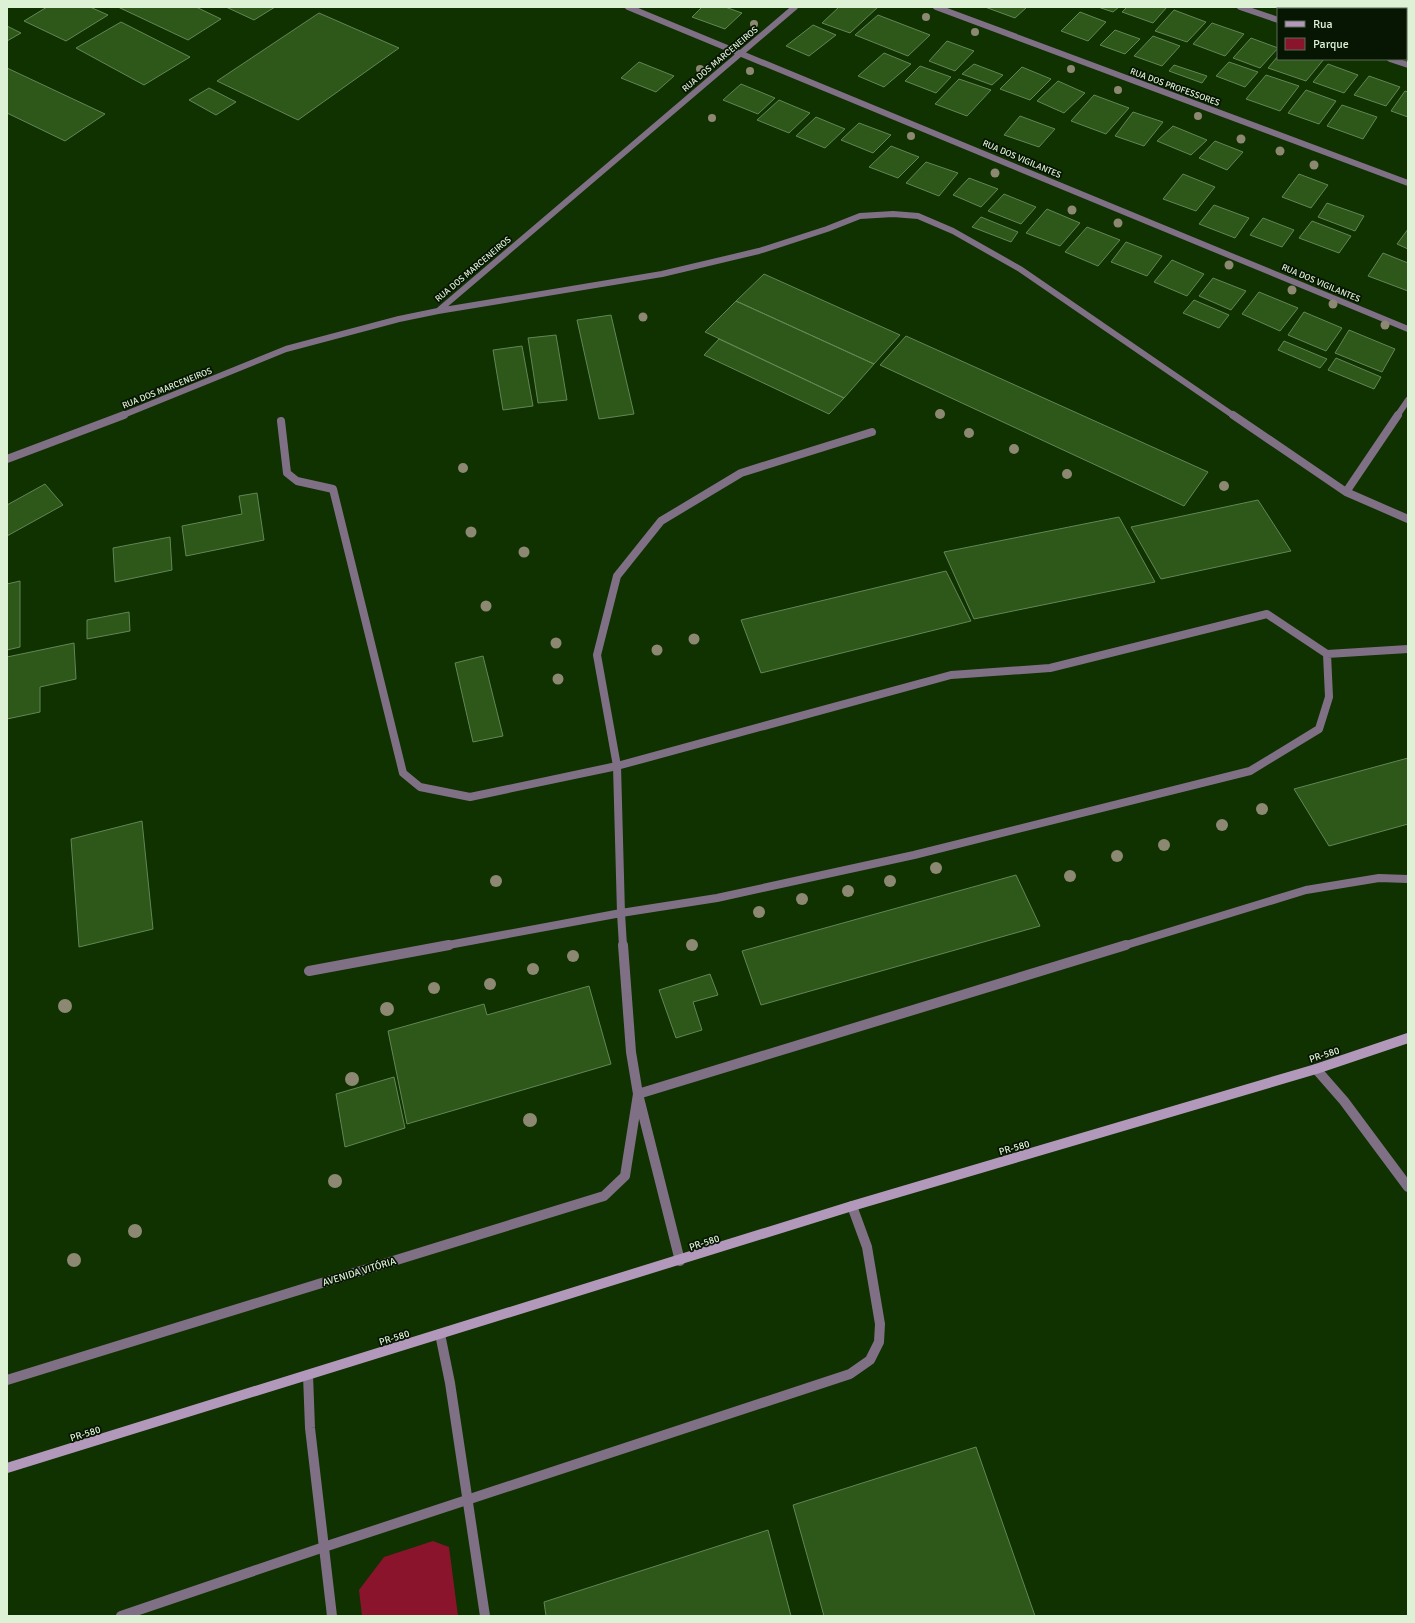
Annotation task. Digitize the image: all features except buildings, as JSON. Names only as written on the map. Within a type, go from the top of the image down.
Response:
[{"type":"main road","name":"PR-580","points":[[7,1468],[680,1261],[852,1206],[1316,1069],[1408,1038]]},
{"type":"street","name":"RUA DOS VIGILANTES","points":[[628,7],[741,52],[1408,329]]},
{"type":"street","name":"RUA DOS MARCENEIROS","points":[[7,459],[123,415],[286,349],[399,319],[438,311],[795,7]]},
{"type":"street","name":"RUA DOS PROFESSORES","points":[[936,7],[1408,183]]},
{"type":"street","points":[[1240,7],[1277,20]]},
{"type":"street","points":[[1393,60],[1408,65]]},
{"type":"street","points":[[438,311],[662,274],[759,251],[827,229],[860,216],[893,214],[918,216],[953,231],[1020,269],[1346,492],[1408,519]]},
{"type":"street","points":[[1346,492],[1408,400]]},
{"type":"street","points":[[281,421],[287,473],[297,481],[333,489],[403,773],[420,787],[470,797],[617,766],[951,675],[1050,668],[1267,614],[1327,654],[1408,649]]},
{"type":"street","points":[[680,1261],[638,1094],[631,1052],[621,913],[617,766],[597,655],[617,576],[661,521],[741,473],[872,432]]},
{"type":"street","points":[[309,971],[621,913],[717,898],[914,855],[1250,770],[1319,729],[1329,697],[1327,654]]},
{"type":"street","points":[[638,1094],[1306,890],[1379,878],[1408,879]]},
{"type":"street","points":[[1316,1069],[1344,1101],[1408,1187]]},
{"type":"street","name":"AVENIDA VITÓRIA","points":[[7,1380],[604,1196],[625,1176],[638,1094]]},
{"type":"street","points":[[121,1616],[324,1547],[850,1374],[870,1360],[879,1342],[880,1324],[867,1247],[852,1206]]},
{"type":"street","points":[[440,1334],[450,1383],[485,1616]]},
{"type":"street","points":[[308,1375],[310,1428],[332,1616]]},
{"type":"green space","points":[[433,1541],[449,1547],[458,1616],[362,1616],[359,1590],[384,1557]]}]
